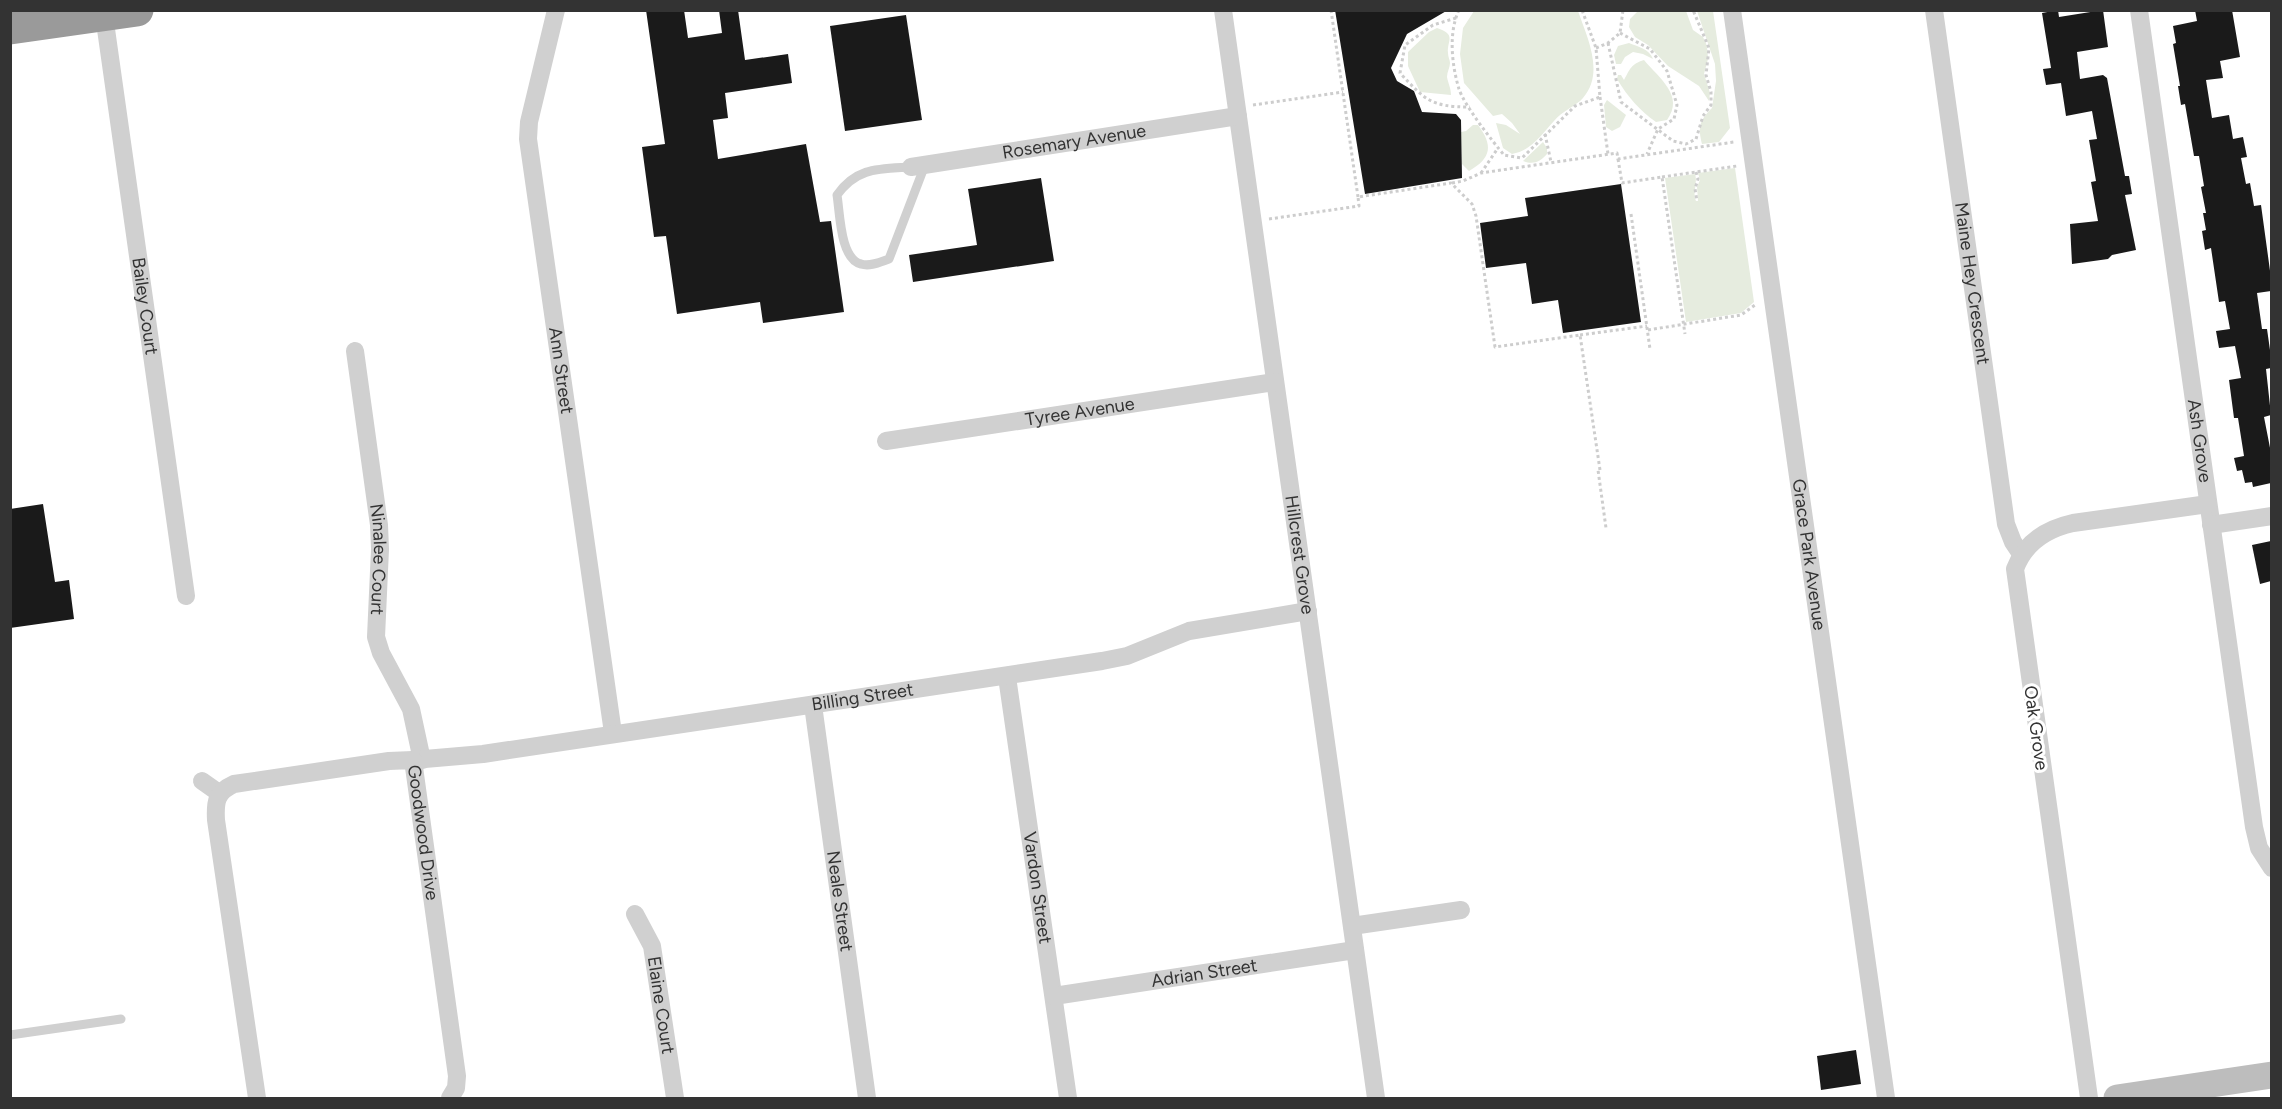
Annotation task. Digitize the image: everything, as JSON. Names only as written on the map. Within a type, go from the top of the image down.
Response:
[{"type":"highway","points":[[10,28],[137,10]]},
{"type":"street","name":"Ann Street","points":[[556,10],[529,122],[528,139],[613,733]]},
{"type":"street","name":"Hillcrest Grove","points":[[1223,10],[1245,110],[1275,382],[1376,1098]]},
{"type":"street","name":"Grace Park Avenue","points":[[1732,10],[1886,1098]]},
{"type":"street","name":"Maine Hey Crescent","points":[[1934,10],[2006,524],[2021,554]]},
{"type":"street","name":"Ash Grove","points":[[2139,10],[2253,827],[2259,848],[2271,868]]},
{"type":"street","name":"Bailey Court","points":[[104,15],[186,596]]},
{"type":"street","name":"Rosemary Avenue","points":[[918,166],[1245,110]]},
{"type":"street","name":"Ninalee Court","points":[[356,351],[379,525],[376,637],[381,653],[411,709],[418,760]]},
{"type":"street","name":"Tyree Avenue","points":[[886,441],[1275,382]]},
{"type":"street","points":[[2021,554],[2042,534],[2065,525],[2208,504]]},
{"type":"street","points":[[2211,525],[2271,516]]},
{"type":"street","name":"Oak Grove","points":[[2021,554],[2015,569],[2015,579],[2089,1098]]},
{"type":"street","name":"Billing Street","points":[[418,760],[483,754],[1127,656],[1189,632],[1308,611]]},
{"type":"street","name":"Vardon Street","points":[[1007,676],[1068,1098]]},
{"type":"street","name":"Neale Street","points":[[813,705],[867,1098]]},
{"type":"street","name":"Goodwood Drive","points":[[219,794],[234,784],[389,761],[418,760],[458,1076],[456,1088],[450,1098]]},
{"type":"street","points":[[202,781],[219,794],[216,820],[257,1098]]},
{"type":"street","points":[[1352,926],[1461,910]]},
{"type":"street","name":"Elaine Court","points":[[635,914],[652,946],[675,1098]]},
{"type":"street","name":"Adrian Street","points":[[1054,996],[1355,950]]},
{"type":"street","points":[[2118,1098],[2231,1086],[2271,1076]]},
{"type":"lane","points":[[918,166],[889,259],[874,264],[860,264],[850,256],[845,246],[837,195],[848,181],[872,170],[918,166]]},
{"type":"lane","points":[[10,1035],[121,1018]]},
{"type":"path","points":[[1269,219],[1359,206],[1331,10]]},
{"type":"path","points":[[1459,10],[1455,18],[1452,54],[1460,91],[1504,155],[1522,158],[1575,106],[1600,98]]},
{"type":"path","points":[[1582,10],[1596,48],[1608,154]]},
{"type":"path","points":[[1596,48],[1608,43],[1620,33],[1624,11],[1632,10]]},
{"type":"path","points":[[1608,43],[1621,102],[1673,141],[1686,144],[1696,139],[1703,116],[1711,105],[1711,92],[1706,75],[1709,65],[1709,48],[1693,10]]},
{"type":"path","points":[[1455,18],[1433,25],[1405,45],[1400,72],[1419,94],[1443,107],[1470,107]]},
{"type":"path","points":[[1620,33],[1650,50],[1667,71],[1677,105],[1674,119],[1658,129],[1646,155]]},
{"type":"path","points":[[1245,110],[1343,92]]},
{"type":"path","points":[[1545,134],[1551,163]]},
{"type":"path","points":[[1618,159],[1734,142]]},
{"type":"path","points":[[1481,173],[1498,148]]},
{"type":"path","points":[[1358,197],[1463,181],[1481,173],[1617,153],[1622,183],[1737,166]]},
{"type":"path","points":[[1514,157],[1516,168]]},
{"type":"path","points":[[1696,172],[1697,201]]},
{"type":"path","points":[[1662,177],[1685,334]]},
{"type":"path","points":[[1451,183],[1472,204],[1476,216],[1495,347],[1741,315],[1756,302]]},
{"type":"path","points":[[1631,214],[1650,349]]},
{"type":"path","points":[[1580,335],[1599,460],[1600,470],[1598,470],[1606,528]]},
{"type":"shaded area","points":[[1644,10],[1686,11],[1693,30],[1703,37],[1707,46],[1708,59],[1704,74],[1710,93],[1709,101],[1699,86],[1668,66],[1648,45],[1635,37],[1629,27],[1630,19],[1637,12]]},
{"type":"shaded area","points":[[1474,11],[1578,11],[1592,55],[1593,78],[1583,98],[1557,117],[1525,150],[1512,154],[1503,148],[1496,123],[1506,125],[1520,134],[1502,114],[1493,116],[1464,83],[1460,54],[1463,28]]},
{"type":"shaded area","points":[[1697,11],[1713,11],[1730,128],[1719,142],[1702,144],[1701,124],[1712,108],[1716,81],[1715,64]]},
{"type":"shaded area","points":[[1437,28],[1447,33],[1450,38],[1448,53],[1450,63],[1447,77],[1451,95],[1420,92],[1408,66],[1408,52],[1429,32]]},
{"type":"shaded area","points":[[1629,43],[1646,51],[1653,59],[1633,52],[1625,57],[1621,64],[1616,64],[1614,55],[1618,46]]},
{"type":"shaded area","points":[[1644,60],[1672,95],[1672,111],[1667,120],[1656,122],[1634,103],[1617,79],[1618,75],[1621,75],[1624,80],[1634,65]]},
{"type":"shaded area","points":[[1607,100],[1626,115],[1620,127],[1612,131],[1606,127],[1604,105]]},
{"type":"shaded area","points":[[1473,125],[1478,125],[1483,132],[1488,151],[1482,161],[1469,171],[1462,164],[1461,132]]},
{"type":"shaded area","points":[[1543,142],[1547,148],[1547,154],[1544,157],[1533,163],[1523,161]]},
{"type":"shaded area","points":[[1735,168],[1754,302],[1741,313],[1686,322],[1665,178],[1695,174],[1695,198],[1698,201],[1697,187],[1700,180],[1698,173]]},
{"type":"building","points":[[646,10],[684,10],[688,38],[722,33],[719,10],[738,10],[745,60],[788,54],[792,83],[725,93],[728,118],[713,120],[718,159],[806,144],[820,222],[831,221],[844,312],[763,323],[760,302],[677,314],[666,236],[654,237],[642,147],[665,144]]},
{"type":"building","points":[[1335,10],[1448,10],[1407,34],[1391,68],[1397,81],[1414,91],[1422,112],[1456,114],[1461,120],[1462,178],[1365,194]]},
{"type":"building","points":[[2058,10],[2059,17],[2103,10],[2108,47],[2077,52],[2080,79],[2103,75],[2107,78],[2125,176],[2129,176],[2132,194],[2125,195],[2136,250],[2112,255],[2108,259],[2072,264],[2070,224],[2098,221],[2091,182],[2096,181],[2089,140],[2097,139],[2092,111],[2066,116],[2061,83],[2046,85],[2043,69],[2051,68],[2042,13]]},
{"type":"building","points":[[2195,10],[2232,10],[2240,57],[2220,61],[2223,78],[2206,80],[2212,118],[2229,115],[2233,139],[2243,137],[2247,157],[2241,158],[2246,184],[2250,183],[2254,206],[2261,205],[2271,278],[2271,291],[2257,293],[2262,329],[2267,329],[2271,350],[2271,368],[2266,369],[2271,415],[2264,417],[2271,453],[2271,483],[2253,487],[2252,482],[2245,483],[2242,470],[2237,471],[2234,458],[2244,456],[2238,418],[2234,418],[2229,380],[2241,378],[2235,346],[2219,348],[2216,331],[2230,329],[2225,301],[2219,302],[2211,248],[2205,250],[2202,231],[2206,230],[2203,213],[2206,213],[2201,187],[2204,186],[2199,156],[2194,156],[2185,104],[2181,105],[2178,86],[2180,86],[2173,44],[2176,43],[2173,26],[2197,21]]},
{"type":"building","points":[[906,15],[922,120],[845,131],[830,26]]},
{"type":"building","points":[[1041,178],[1054,261],[913,282],[909,255],[977,245],[968,189]]},
{"type":"building","points":[[1621,184],[1641,322],[1563,333],[1558,300],[1532,304],[1526,263],[1486,268],[1480,223],[1528,216],[1525,198]]},
{"type":"building","points":[[43,504],[55,582],[69,580],[74,619],[10,628],[10,509]]},
{"type":"building","points":[[2271,541],[2271,581],[2260,584],[2252,545]]},
{"type":"building","points":[[1856,1050],[1861,1084],[1821,1090],[1817,1056]]}]
